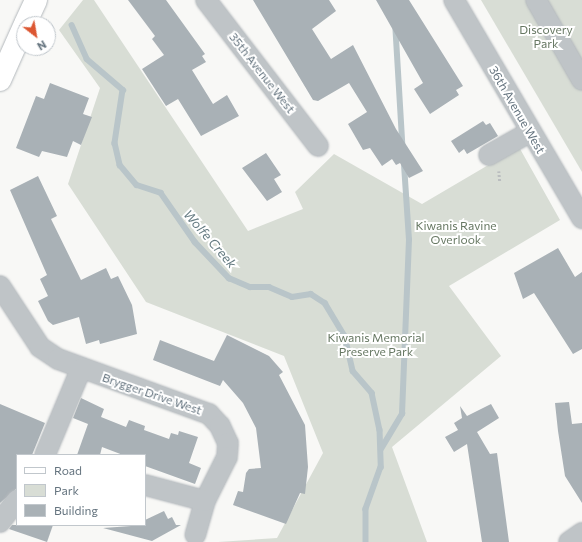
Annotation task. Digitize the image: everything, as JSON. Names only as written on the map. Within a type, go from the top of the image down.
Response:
[{"type":"main road","points":[[28,16],[36,0]]},
{"type":"main road","points":[[0,80],[16,43]]},
{"type":"street","name":"35th Avenue West","points":[[206,0],[318,146]]},
{"type":"street","name":"36th Avenue West","points":[[454,0],[530,132],[582,218]]},
{"type":"street","points":[[536,0],[582,80]]},
{"type":"street","points":[[489,155],[530,132]]},
{"type":"street","name":"Brygger Drive West","points":[[0,286],[40,347],[81,369],[209,414],[228,443],[227,457],[205,501],[195,535]]},
{"type":"street","points":[[48,454],[81,369]]},
{"type":"street","points":[[146,484],[205,501]]},
{"type":"street","points":[[0,522],[16,501]]},
{"type":"street","points":[[569,542],[582,533]]},
{"type":"green space","name":"Kiwanis Memorial Preserve Park","points":[[83,0],[94,0],[248,231],[303,209],[295,192],[334,154],[422,204],[519,147],[560,220],[449,286],[501,356],[392,447],[427,542],[218,542],[277,538],[323,453],[284,356],[146,302],[68,184],[100,88],[59,30]]},
{"type":"green space","name":"Discovery Park","points":[[481,0],[582,0],[582,172]]},
{"type":"building","points":[[128,0],[166,0],[205,54],[202,56],[206,62],[192,70],[213,104],[227,95],[239,116],[201,136],[178,99],[166,106],[142,69],[164,55],[152,39],[155,36]]},
{"type":"building","points":[[253,0],[329,0],[336,11],[312,29],[331,59],[353,45],[396,129],[423,171],[409,178],[400,163],[396,165],[392,159],[382,166],[370,148],[363,150],[348,124],[367,112],[349,83],[318,101],[313,100]]},
{"type":"building","points":[[376,0],[409,0],[463,86],[456,90],[459,95],[430,114],[414,89],[423,83]]},
{"type":"building","points":[[50,83],[89,98],[83,114],[92,117],[81,145],[73,141],[67,157],[42,151],[39,157],[16,148],[36,96],[44,99]]},
{"type":"building","points":[[483,121],[486,125],[490,123],[498,136],[467,154],[464,149],[459,153],[451,141]]},
{"type":"building","points":[[266,153],[281,175],[274,179],[282,192],[267,201],[242,168]]},
{"type":"building","points":[[38,176],[57,216],[51,219],[81,280],[106,268],[111,279],[118,276],[132,305],[137,334],[100,344],[99,340],[86,344],[79,317],[53,325],[48,321],[38,301],[48,296],[40,279],[47,275],[10,190]]},
{"type":"building","points":[[558,248],[575,277],[582,272],[582,349],[573,354],[534,293],[523,299],[514,273]]},
{"type":"building","points":[[227,335],[269,356],[283,372],[279,375],[305,425],[308,467],[305,494],[300,493],[286,524],[233,505],[238,491],[243,492],[246,473],[249,469],[261,468],[256,428],[243,403],[223,380],[220,386],[153,360],[160,340],[214,361]]},
{"type":"building","points":[[81,398],[104,409],[101,417],[126,427],[129,420],[145,426],[144,430],[169,439],[171,433],[178,435],[179,431],[198,437],[189,463],[201,468],[195,484],[146,466],[146,454],[120,454],[102,447],[100,454],[77,454],[88,424],[73,418]]},
{"type":"building","points":[[569,402],[572,424],[582,423],[582,503],[565,476],[558,431],[555,403]]},
{"type":"building","points":[[0,404],[45,423],[32,454],[16,454],[16,489],[0,503]]},
{"type":"building","points":[[491,404],[499,418],[477,432],[490,454],[497,453],[509,542],[482,542],[467,444],[454,452],[445,437],[458,430],[454,423],[462,418],[460,406],[467,416]]},
{"type":"building","points":[[164,511],[168,519],[172,517],[176,525],[181,525],[152,541],[103,528],[146,526],[146,520]]},
{"type":"building","points":[[12,525],[53,526],[47,542],[9,529]]},
{"type":"waterway","name":"Wolfe Creek","points":[[72,25],[87,59],[123,90],[115,143],[120,165],[137,185],[161,193],[195,242],[229,278],[250,287],[269,287],[292,297],[311,294],[325,303],[345,336],[353,371],[372,393],[380,430],[381,467],[366,509],[366,542]]},
{"type":"waterway","points":[[396,30],[403,147]]},
{"type":"waterway","points":[[381,449],[402,414],[409,240],[404,164]]},
{"type":"park label","name":"Kiwanis Ravine Overlook","points":[[456,233]]}]
